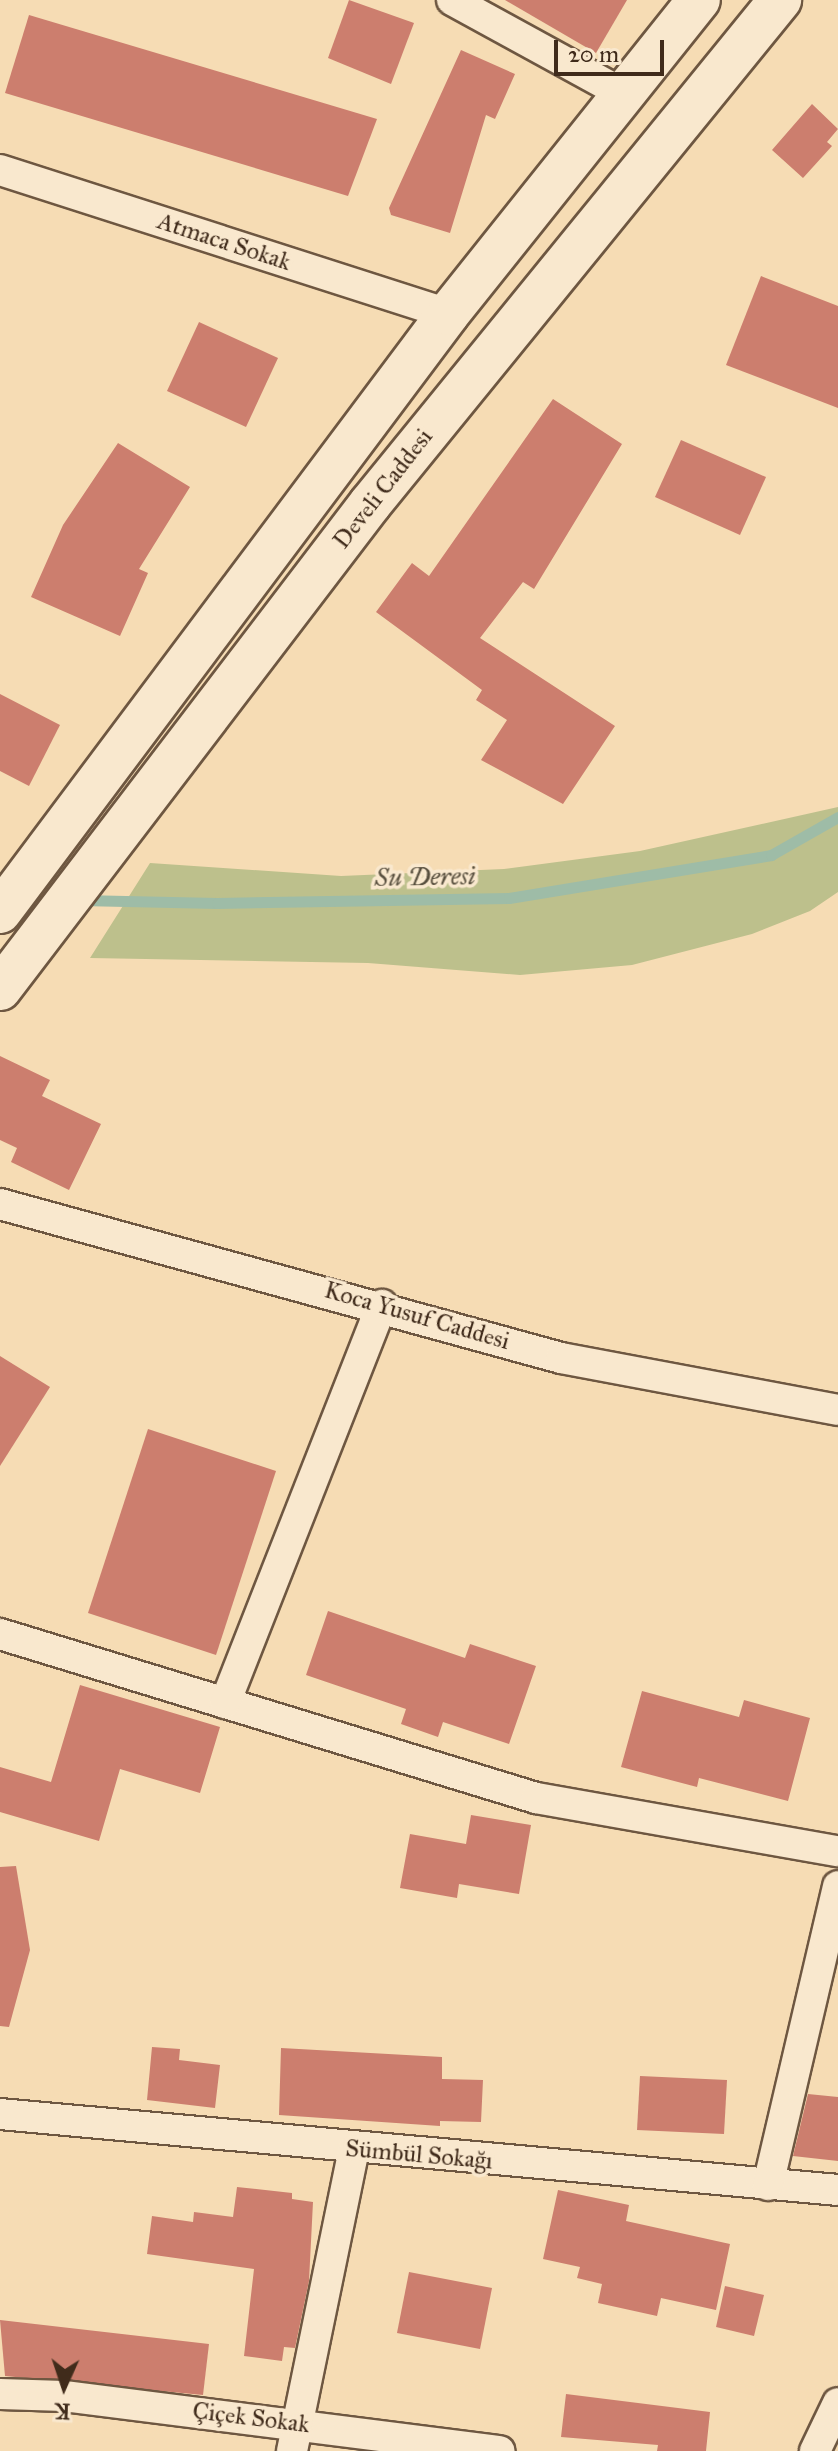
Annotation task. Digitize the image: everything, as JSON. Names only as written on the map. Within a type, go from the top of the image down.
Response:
[{"type":"main road","points":[[11,887],[448,314],[699,0]]},
{"type":"main road","name":"Develi Caddesi","points":[[0,989],[370,504],[780,0]]},
{"type":"street","points":[[452,0],[624,94]]},
{"type":"street","name":"Atmaca Sokak","points":[[0,170],[448,314]]},
{"type":"street","name":"Koca Yusuf Caddesi","points":[[0,1204],[382,1305],[561,1358],[838,1410]]},
{"type":"street","points":[[225,1703],[382,1305]]},
{"type":"street","points":[[0,1634],[536,1798],[838,1851]]},
{"type":"street","points":[[768,2185],[838,1886]]},
{"type":"street","name":"Sümbül Sokağı","points":[[0,2114],[354,2150],[838,2190]]},
{"type":"street","points":[[296,2437],[354,2150]]},
{"type":"street","name":"Çiçek Sokak","points":[[0,2394],[64,2396],[296,2437],[500,2451]]},
{"type":"street","points":[[815,2451],[838,2403]]},
{"type":"green space","points":[[838,807],[838,892],[810,911],[752,934],[632,965],[520,975],[368,963],[90,958],[150,863],[341,876],[504,869],[640,851]]},
{"type":"building","points":[[349,0],[414,23],[391,84],[328,58]]},
{"type":"building","points":[[505,0],[627,0],[596,53]]},
{"type":"building","points":[[29,15],[377,119],[348,196],[5,93]]},
{"type":"building","points":[[461,50],[515,74],[495,119],[486,115],[450,233],[391,215],[389,208]]},
{"type":"building","points":[[812,104],[838,129],[827,142],[832,146],[803,178],[772,150]]},
{"type":"building","points":[[761,276],[838,306],[838,408],[726,365]]},
{"type":"building","points":[[199,322],[278,358],[246,427],[167,391]]},
{"type":"building","points":[[553,399],[622,444],[534,589],[523,582],[480,638],[615,726],[563,804],[481,760],[507,720],[476,700],[482,690],[376,612],[412,563],[429,576]]},
{"type":"building","points":[[681,440],[766,477],[740,535],[655,497]]},
{"type":"building","points":[[118,443],[190,487],[139,569],[148,573],[120,636],[31,597],[63,525]]},
{"type":"building","points":[[0,694],[60,725],[29,786],[0,771]]},
{"type":"building","points":[[0,1056],[50,1080],[42,1096],[101,1124],[69,1190],[11,1162],[17,1148],[0,1140]]},
{"type":"building","points":[[0,1356],[50,1387],[0,1466]]},
{"type":"building","points":[[148,1429],[276,1471],[216,1655],[88,1613]]},
{"type":"building","points":[[328,1611],[465,1658],[470,1644],[536,1666],[509,1744],[443,1722],[438,1737],[401,1724],[406,1709],[306,1675]]},
{"type":"building","points":[[80,1685],[220,1727],[200,1793],[120,1769],[99,1841],[0,1812],[0,1767],[51,1782]]},
{"type":"building","points":[[642,1691],[739,1717],[744,1700],[810,1718],[788,1801],[699,1778],[697,1787],[621,1767]]},
{"type":"building","points":[[471,1815],[531,1825],[519,1894],[459,1884],[457,1898],[400,1888],[410,1834],[466,1844]]},
{"type":"building","points":[[16,1866],[30,1950],[9,2027],[0,2026],[0,1867]]},
{"type":"building","points":[[152,2047],[180,2049],[179,2060],[220,2065],[215,2108],[147,2100]]},
{"type":"building","points":[[281,2048],[442,2057],[442,2079],[483,2080],[481,2122],[440,2121],[440,2126],[279,2115]]},
{"type":"building","points":[[640,2076],[727,2080],[724,2134],[637,2130]]},
{"type":"building","points":[[808,2094],[838,2097],[838,2161],[793,2156]]},
{"type":"building","points":[[237,2187],[292,2193],[292,2199],[313,2202],[309,2281],[295,2348],[284,2347],[282,2361],[244,2356],[254,2269],[147,2254],[152,2216],[193,2222],[194,2212],[233,2217]]},
{"type":"building","points":[[558,2190],[629,2205],[626,2221],[730,2244],[716,2310],[661,2298],[657,2316],[598,2303],[602,2284],[577,2278],[580,2267],[543,2259]]},
{"type":"building","points":[[409,2272],[492,2288],[480,2349],[397,2333]]},
{"type":"building","points":[[725,2286],[764,2295],[754,2336],[716,2327]]},
{"type":"building","points":[[0,2320],[209,2344],[203,2395],[5,2376]]},
{"type":"building","points":[[566,2394],[710,2412],[706,2451],[657,2451],[658,2445],[561,2437]]},
{"type":"waterway","name":"Su Deresi","points":[[80,900],[217,903],[509,898],[771,855],[838,817]]}]
